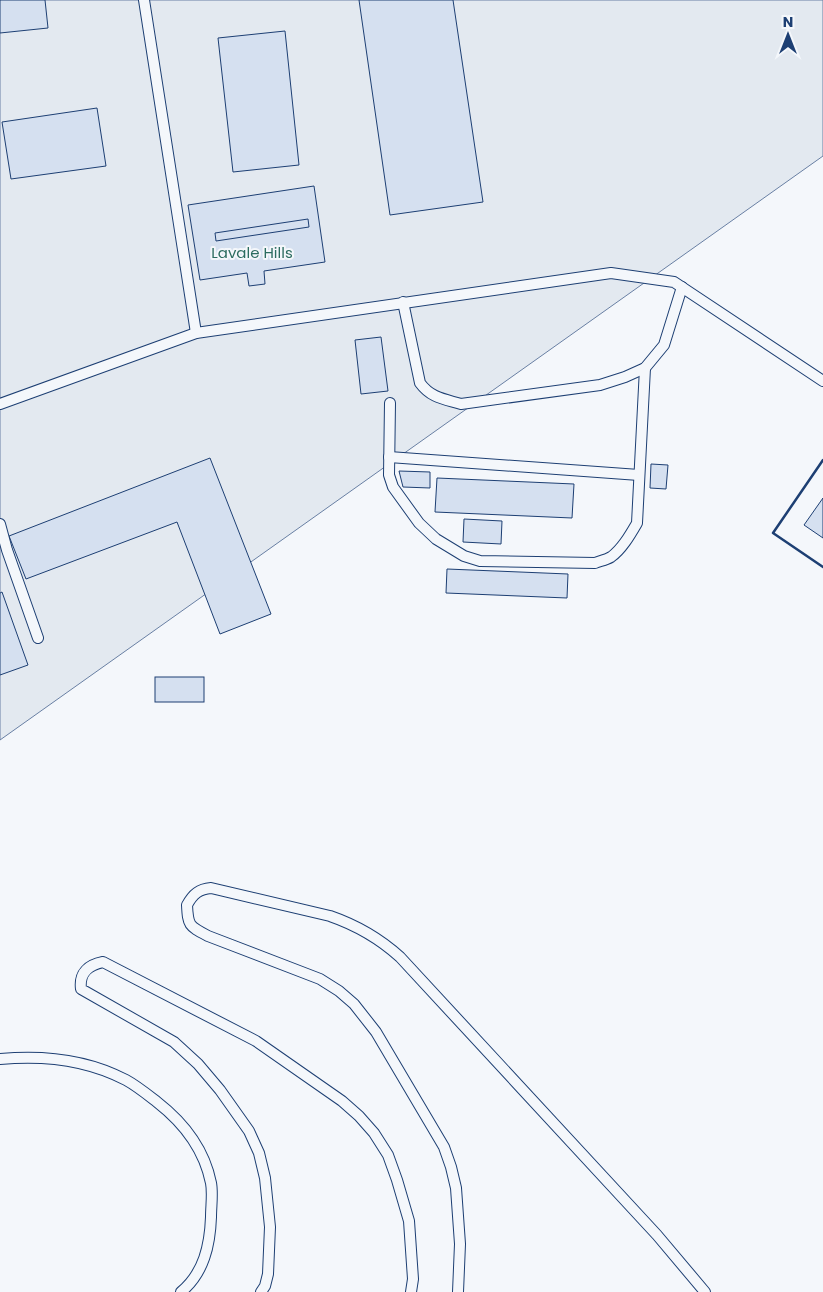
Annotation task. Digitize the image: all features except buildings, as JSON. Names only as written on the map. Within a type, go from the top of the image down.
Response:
[{"type":"lane","points":[[144,0],[196,332]]},
{"type":"lane","points":[[0,404],[196,332],[611,273],[674,282],[823,381]]},
{"type":"lane","points":[[403,302],[420,383],[426,392],[460,404],[600,385],[645,368],[664,345],[682,287]]},
{"type":"lane","points":[[390,403],[389,475],[393,487],[419,523],[436,538],[452,550],[480,561],[595,564],[610,557],[619,549],[637,524],[645,368]]},
{"type":"lane","points":[[389,457],[640,475]]},
{"type":"lane","points":[[0,524],[7,550],[38,638]]},
{"type":"lane","points":[[458,1292],[460,1244],[456,1188],[451,1167],[444,1147],[376,1032],[354,1004],[339,991],[320,979],[208,936],[192,928],[187,917],[187,904],[197,892],[211,888],[330,916],[348,922],[386,944],[650,1228],[705,1292]]},
{"type":"lane","points":[[261,1292],[265,1286],[268,1274],[270,1226],[265,1178],[259,1153],[249,1131],[220,1090],[198,1064],[174,1042],[81,989],[80,982],[85,971],[92,964],[103,962],[256,1041],[342,1101],[359,1116],[374,1133],[388,1155],[397,1180],[409,1221],[411,1292]]},
{"type":"lane","points":[[0,1059],[41,1057],[71,1061],[102,1069],[127,1080],[150,1096],[171,1113],[188,1131],[202,1154],[211,1185],[210,1232],[203,1263],[195,1276],[180,1292]]},
{"type":"green space","name":"Lavale Hills","points":[[0,0],[823,0],[823,156],[0,740]]},
{"type":"wall","points":[[823,460],[773,533],[823,567]]}]
